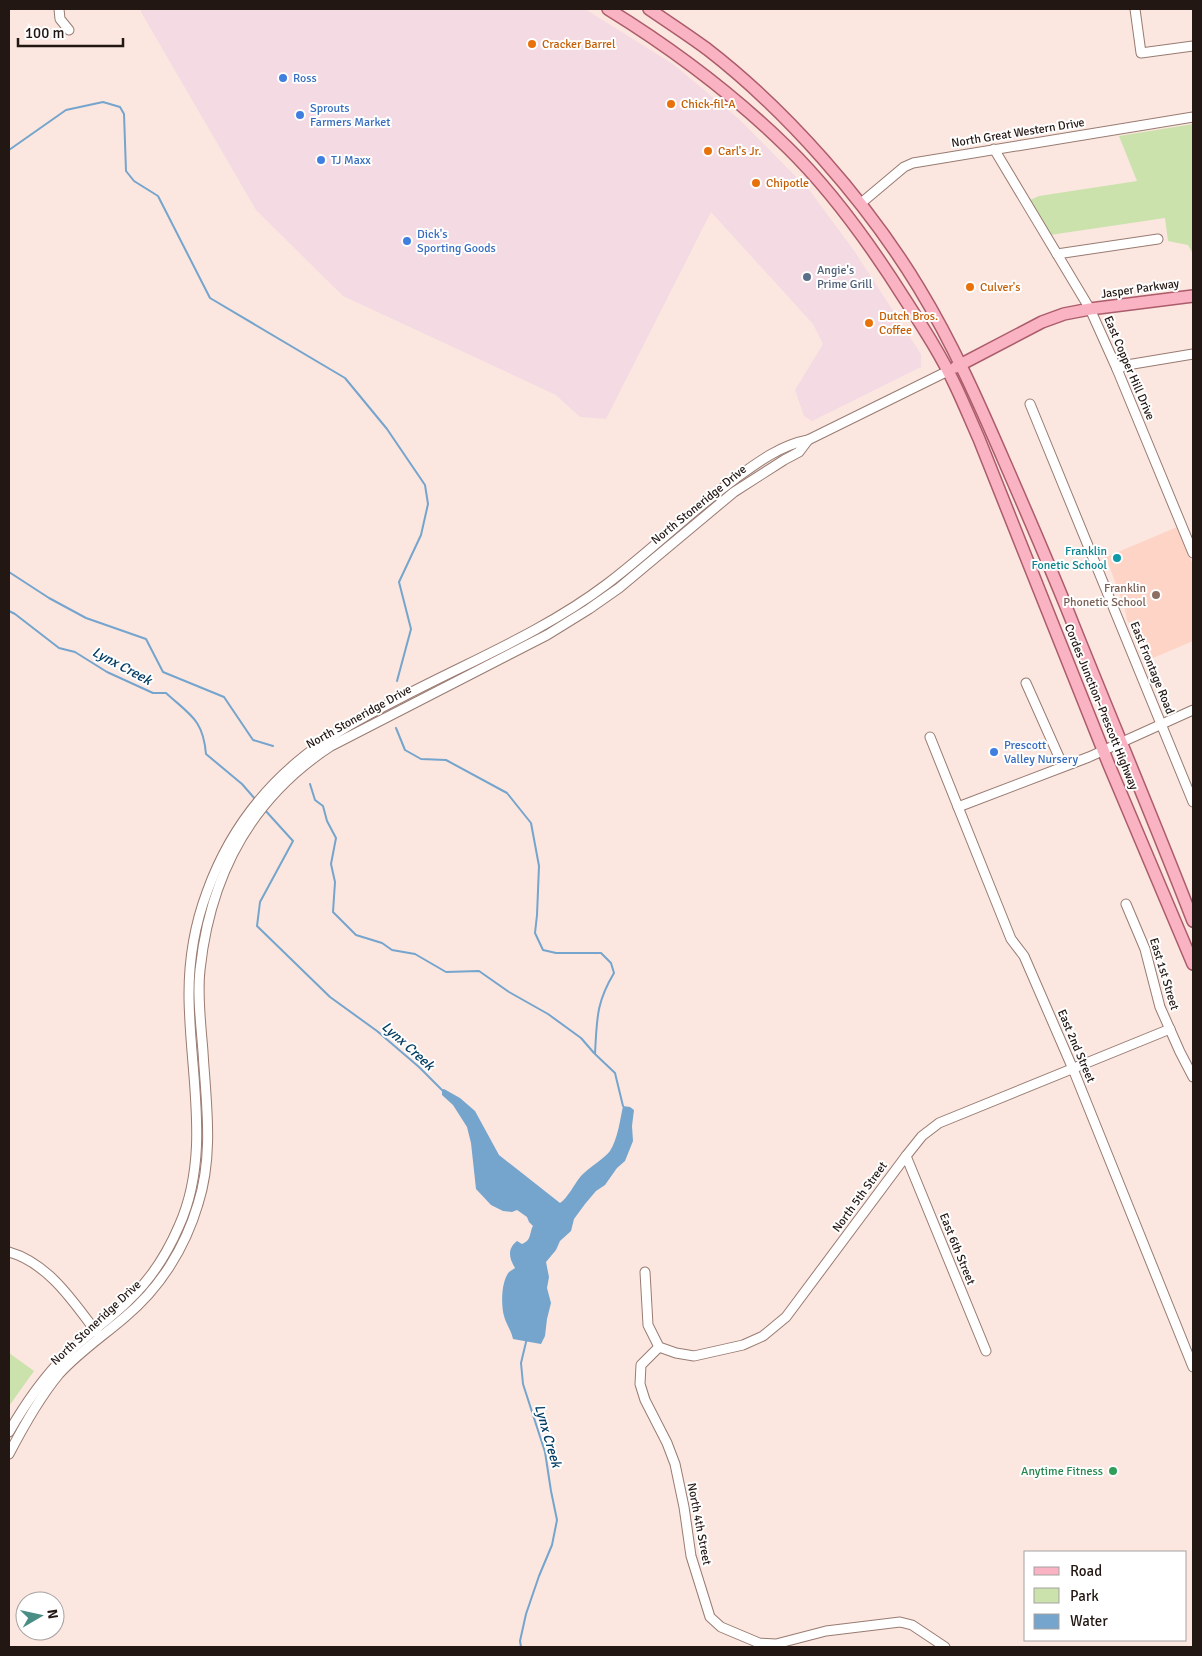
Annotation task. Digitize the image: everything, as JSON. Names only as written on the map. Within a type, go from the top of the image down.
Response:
[{"type":"main road","name":"Cordes Junction–Prescott Highway","points":[[608,9],[643,30],[707,78],[759,121],[789,149],[857,229],[897,287],[948,372],[979,439],[1104,750],[1193,964]]},
{"type":"main road","name":"Cordes Junction–Prescott Highway","points":[[649,9],[707,50],[750,86],[810,146],[860,204],[918,285],[962,364],[1048,563],[1193,921]]},
{"type":"main road","name":"Jasper Parkway","points":[[1090,309],[1193,296]]},
{"type":"main road","name":"North Stoneridge Drive","points":[[948,372],[1042,322],[1064,314],[1090,309]]},
{"type":"street","points":[[59,9],[60,19],[69,30]]},
{"type":"street","points":[[1135,9],[1141,53],[1193,46]]},
{"type":"street","name":"North Great Western Drive","points":[[860,204],[904,167],[913,163],[1193,117]]},
{"type":"street","name":"East Copper Hill Drive","points":[[994,149],[1090,309],[1117,369],[1193,553]]},
{"type":"street","points":[[1058,254],[1158,239]]},
{"type":"street","points":[[1117,369],[1126,365],[1193,354]]},
{"type":"street","name":"North Stoneridge Drive","points":[[9,1454],[25,1423],[58,1376],[75,1358],[125,1317],[158,1283],[182,1245],[198,1203],[205,1175],[208,1131],[200,971],[210,915],[219,885],[253,807],[281,781],[300,759],[330,737],[566,612],[618,576],[704,501],[752,466],[794,443],[808,440],[948,372]]},
{"type":"street","name":"East Frontage Road","points":[[1030,404],[1193,802]]},
{"type":"street","points":[[1026,682],[1063,766]]},
{"type":"street","points":[[958,807],[1121,743],[1193,710]]},
{"type":"street","name":"East 2nd Street","points":[[930,737],[1011,939],[1024,956],[1072,1069],[1193,1368]]},
{"type":"street","name":"North Stoneridge Drive","points":[[9,1432],[33,1393],[49,1373],[94,1328],[130,1299],[149,1278],[163,1258],[186,1210],[193,1181],[197,1142],[189,993],[194,938],[214,874],[223,855],[247,823]]},
{"type":"street","name":"East 1st Street","points":[[1126,904],[1145,949],[1160,1007],[1193,1077]]},
{"type":"street","name":"North 5th Street","points":[[659,1347],[676,1353],[694,1356],[743,1345],[763,1336],[786,1317],[906,1156],[922,1136],[939,1123],[1170,1029]]},
{"type":"street","name":"East 6th Street","points":[[906,1156],[986,1351]]},
{"type":"street","points":[[9,1252],[17,1254],[39,1266],[58,1284],[100,1336]]},
{"type":"street","points":[[645,1272],[648,1325],[659,1347]]},
{"type":"street","name":"North 4th Street","points":[[659,1347],[640,1365],[640,1384],[645,1400],[667,1443],[675,1464],[691,1556],[710,1616],[721,1627],[759,1643],[776,1644],[826,1630],[900,1622],[912,1625],[945,1647]]},
{"type":"shaded area","points":[[141,9],[585,9],[673,64],[739,119],[810,191],[855,252],[921,354],[921,367],[812,421],[804,416],[795,390],[823,344],[813,324],[711,212],[606,419],[580,417],[556,395],[343,296],[256,210]]},
{"type":"shaded area","name":"Franklin Phonetic School","points":[[1177,527],[1193,565],[1193,641],[1146,661],[1132,627],[1127,620],[1125,609],[1106,557]]},
{"type":"green space","points":[[1193,124],[1193,254],[1188,245],[1168,241],[1165,218],[1050,235],[1030,200],[1039,196],[1137,181],[1119,136]]},
{"type":"green space","points":[[9,1353],[34,1371],[9,1406]]},
{"type":"water","points":[[444,1089],[460,1098],[475,1111],[499,1155],[560,1203],[566,1198],[581,1176],[610,1151],[617,1135],[623,1106],[634,1110],[633,1141],[625,1161],[617,1168],[605,1185],[596,1191],[585,1204],[574,1219],[571,1231],[560,1241],[556,1250],[546,1262],[549,1277],[547,1288],[551,1303],[545,1336],[541,1344],[513,1339],[502,1306],[502,1294],[506,1276],[515,1268],[511,1261],[510,1250],[517,1241],[522,1244],[527,1240],[533,1226],[527,1217],[517,1210],[512,1212],[503,1211],[491,1205],[476,1189],[471,1143],[467,1127],[453,1105],[442,1095],[442,1090]]},
{"type":"waterway","points":[[9,150],[66,110],[103,102],[120,107],[124,114],[126,171],[134,181],[158,196],[210,298],[345,378],[387,429],[425,485],[428,504],[421,535],[399,582],[411,629],[397,681]]},
{"type":"waterway","points":[[9,572],[49,598],[86,618],[146,639],[163,672],[224,697],[253,740],[273,746]]},
{"type":"waterway","name":"Lynx Creek","points":[[9,611],[59,648],[75,652],[107,672],[153,693],[166,693],[198,725],[202,733],[206,754],[242,784],[256,800]]},
{"type":"waterway","points":[[396,728],[405,750],[421,759],[446,760],[507,793],[531,823],[539,866],[535,933],[543,950],[556,953],[601,953],[611,963],[614,973],[601,1003],[597,1021],[595,1054],[615,1073],[623,1106]]},
{"type":"waterway","points":[[310,784],[315,800],[323,806],[327,821],[336,838],[331,864],[335,882],[333,912],[356,935],[382,943],[392,950],[415,954],[446,972],[479,971],[509,992],[548,1014],[581,1038],[594,1053]]},
{"type":"waterway","name":"Lynx Creek","points":[[264,809],[293,841],[260,902],[257,926],[330,997],[377,1031],[419,1067],[443,1091]]},
{"type":"waterway","name":"Lynx Creek","points":[[521,1647],[520,1641],[526,1614],[552,1545],[557,1520],[545,1452],[523,1384],[521,1363],[527,1338]]},
{"type":"place","name":"Cracker Barrel","points":[[532,44]]},
{"type":"place","name":"Ross","points":[[283,78]]},
{"type":"place","name":"Chick-fil-A","points":[[671,104]]},
{"type":"place","name":"Sprouts Farmers Market","points":[[300,115]]},
{"type":"place","name":"Carl's Jr.","points":[[708,151]]},
{"type":"place","name":"TJ Maxx","points":[[321,160]]},
{"type":"place","name":"Chipotle","points":[[756,183]]},
{"type":"place","name":"Dick's Sporting Goods","points":[[407,241]]},
{"type":"place","name":"Angie's Prime Grill","points":[[807,277]]},
{"type":"place","name":"Culver's","points":[[970,287]]},
{"type":"place","name":"Dutch Bros. Coffee","points":[[869,323]]},
{"type":"place","name":"Franklin Fonetic School","points":[[1117,558]]},
{"type":"place","name":"Franklin Phonetic School","points":[[1156,595]]},
{"type":"place","name":"Prescott Valley Nursery","points":[[994,752]]},
{"type":"place","name":"Anytime Fitness","points":[[1113,1471]]}]
